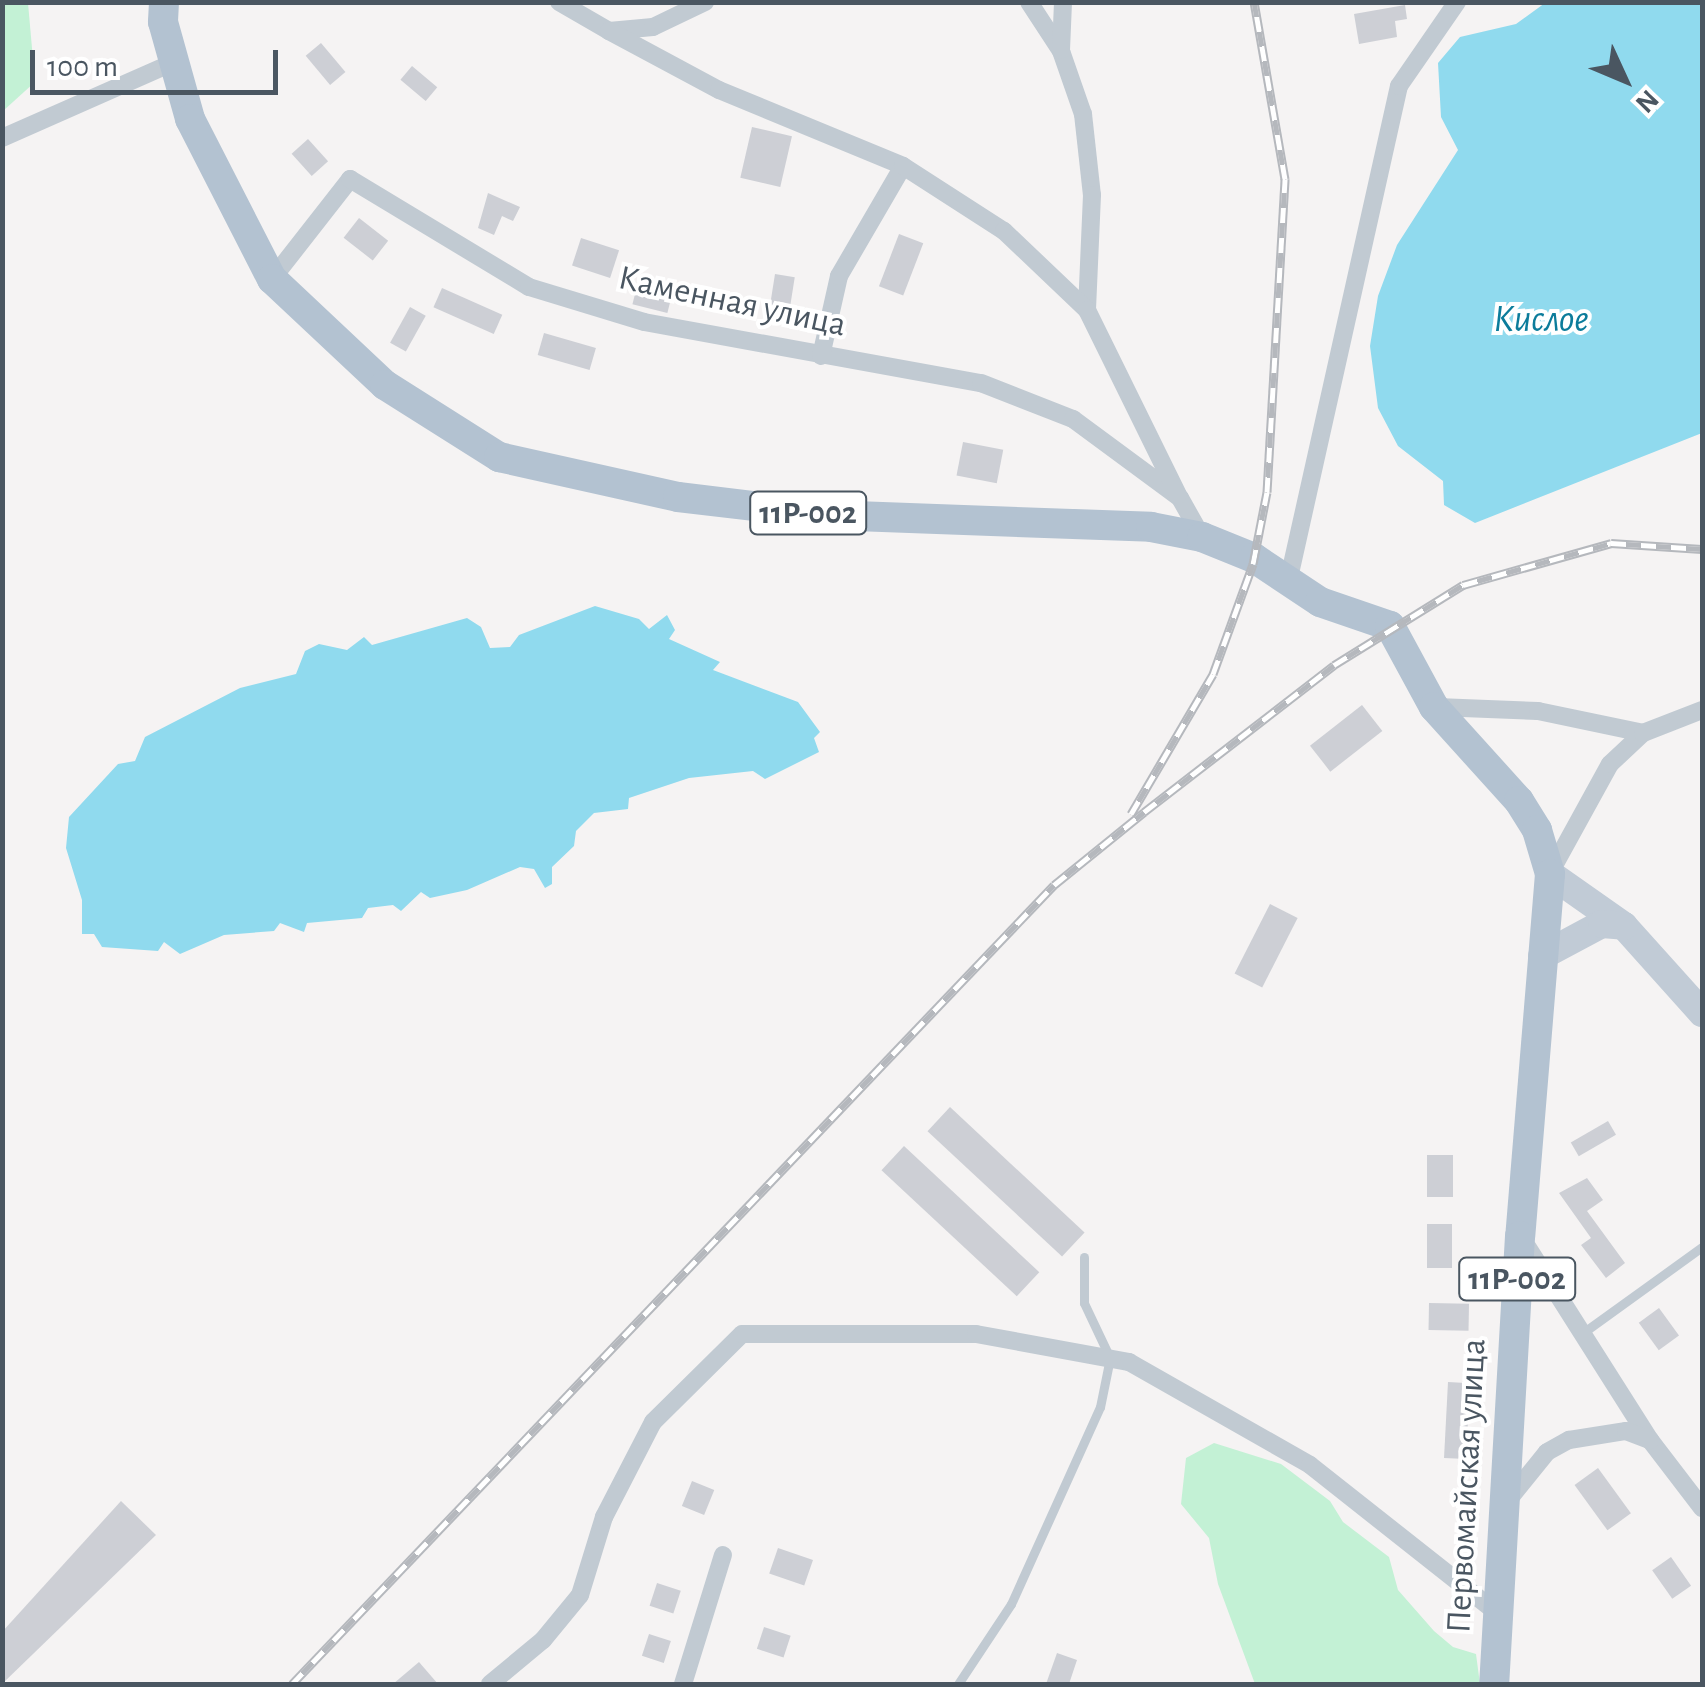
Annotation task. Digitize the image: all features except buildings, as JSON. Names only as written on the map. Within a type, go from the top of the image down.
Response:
[{"type":"main road","name":"11Р-002","points":[[164,2],[174,62],[190,118],[272,279],[385,385],[499,457],[678,497],[828,515],[1151,527],[1202,537],[1289,578],[1320,602],[1390,626],[1434,707],[1518,801],[1537,830],[1550,874]]},
{"type":"main road","name":"Первомайская улица","points":[[1494,1684],[1520,1236],[1550,874]]},
{"type":"street","points":[[560,2],[719,90],[903,166],[1004,231],[1086,310],[1180,498]]},
{"type":"street","points":[[609,31],[652,26],[706,2]]},
{"type":"street","points":[[1029,2],[1061,51],[1083,114],[1092,194],[1086,310]]},
{"type":"street","points":[[1061,51],[1062,2]]},
{"type":"street","points":[[1289,578],[1398,86],[1457,2]]},
{"type":"street","points":[[2,138],[174,62]]},
{"type":"street","points":[[821,356],[839,276],[903,166]]},
{"type":"street","name":"Каменная улица","points":[[272,279],[350,179],[530,286],[644,322],[1000,390],[1073,420],[1180,498],[1202,537]]},
{"type":"street","points":[[1434,707],[1538,711],[1644,733]]},
{"type":"street","points":[[1702,710],[1644,733],[1610,764],[1550,874],[1624,926],[1702,1013]]},
{"type":"street","points":[[1542,956],[1602,924],[1624,926]]},
{"type":"street","points":[[1520,1236],[1650,1440],[1702,1508]]},
{"type":"street","points":[[490,1684],[543,1640],[580,1594],[604,1517],[653,1422],[742,1334],[976,1334],[1128,1362],[1310,1465],[1496,1612]]},
{"type":"street","points":[[1503,1508],[1527,1472],[1570,1440],[1626,1432],[1650,1440]]},
{"type":"street","points":[[683,1684],[723,1555]]},
{"type":"lane","points":[[1584,1332],[1702,1247]]},
{"type":"lane","points":[[958,1684],[1011,1604],[1080,1459],[1110,1358],[1084,1302],[1084,1257]]},
{"type":"green space","points":[[3,2],[28,3],[35,82],[3,111]]},
{"type":"green space","points":[[1214,1443],[1281,1464],[1330,1501],[1343,1522],[1389,1557],[1398,1590],[1434,1631],[1453,1647],[1476,1654],[1480,1684],[1255,1684],[1218,1584],[1209,1538],[1181,1504],[1186,1458]]},
{"type":"water","name":"Кислое","points":[[1545,3],[1702,3],[1702,433],[1475,523],[1444,505],[1443,481],[1398,446],[1378,408],[1370,346],[1378,296],[1397,245],[1458,150],[1441,117],[1438,63],[1460,37],[1516,24]]},
{"type":"water","points":[[595,606],[639,619],[649,629],[667,615],[675,630],[669,639],[720,662],[713,670],[798,702],[820,732],[814,738],[819,752],[765,779],[753,771],[689,778],[629,798],[628,809],[594,813],[576,831],[574,846],[552,867],[552,884],[545,888],[534,869],[520,867],[467,890],[430,898],[421,892],[401,911],[393,905],[368,908],[362,918],[307,923],[304,932],[280,923],[274,931],[224,935],[180,954],[164,942],[158,951],[102,947],[94,934],[82,934],[82,900],[66,848],[69,817],[118,764],[135,761],[145,737],[240,688],[296,674],[305,651],[319,644],[347,650],[364,637],[372,645],[467,618],[481,627],[490,648],[510,647],[519,635]]},
{"type":"railway","points":[[1131,814],[1213,674],[1253,564],[1267,492],[1285,179],[1254,2]]},
{"type":"railway","points":[[292,1684],[1054,885],[1144,812],[1334,665],[1463,585],[1611,543],[1702,549]]}]
